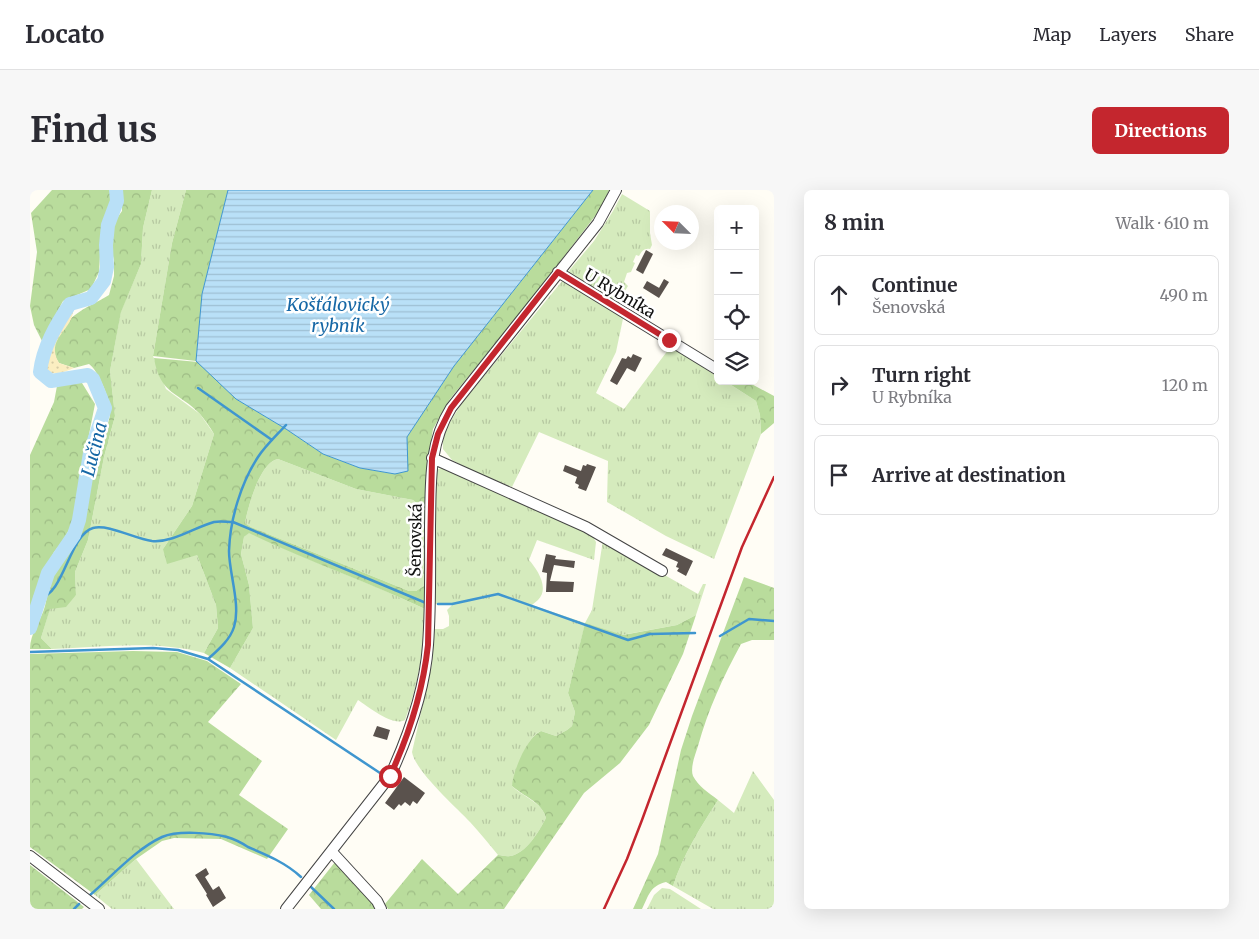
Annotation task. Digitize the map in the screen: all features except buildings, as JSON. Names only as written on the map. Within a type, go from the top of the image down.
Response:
[{"type":"street","name":"Šenovská","points":[[286,909],[390,776],[399,758],[420,693],[426,668],[428,645],[432,458],[438,434],[451,408],[598,223],[616,190]]},
{"type":"street","name":"U Rybníka","points":[[558,272],[714,368]]},
{"type":"street","points":[[432,458],[586,528],[662,571]]},
{"type":"street","points":[[332,852],[376,901],[380,909]]},
{"type":"street","points":[[30,856],[99,909]]},
{"type":"green space","points":[[52,190],[110,190],[111,201],[102,224],[99,272],[91,289],[63,301],[42,341],[34,325],[30,306],[37,252],[31,213]]},
{"type":"green space","points":[[122,190],[152,190],[143,228],[141,264],[121,312],[110,371],[115,416],[104,457],[88,540],[75,572],[76,595],[66,607],[50,609],[41,638],[52,649],[30,649],[30,643],[43,611],[53,576],[60,563],[76,543],[82,528],[87,507],[92,465],[110,416],[106,392],[100,378],[92,367],[89,364],[74,368],[59,363],[55,356],[54,348],[59,335],[72,317],[109,295],[114,276],[114,260],[109,240],[114,231],[113,224],[122,211]]},
{"type":"green space","points":[[152,190],[186,190],[172,243],[153,356],[166,389],[200,414],[214,434],[192,506],[163,549],[197,555],[216,605],[218,628],[204,653],[148,645],[52,649],[41,638],[50,608],[76,595],[75,572],[88,540],[104,457],[115,416],[110,371],[121,311],[141,264],[143,228]]},
{"type":"green space","points":[[186,190],[228,190],[202,294],[196,361],[153,356],[172,243]]},
{"type":"green space","points":[[593,190],[609,190],[602,207],[530,301],[450,399],[433,429],[427,468],[425,510],[413,500],[356,489],[278,459],[272,462],[260,476],[245,523],[409,591],[416,591],[425,585],[425,609],[249,533],[244,537],[241,554],[249,585],[253,628],[230,668],[204,653],[218,628],[216,605],[197,555],[167,564],[163,549],[192,506],[214,434],[200,414],[166,386],[157,370],[154,358],[198,362],[236,399],[323,454],[360,468],[395,474],[407,437],[454,366]]},
{"type":"green space","points":[[622,194],[650,211],[652,245],[650,249],[643,250],[639,256],[636,255],[631,272],[627,273],[624,282],[628,286],[617,304],[567,273],[594,241]]},
{"type":"green space","points":[[563,280],[624,314],[616,352],[596,393],[624,409],[671,346],[714,374],[714,385],[731,385],[756,401],[760,415],[761,434],[714,559],[666,536],[607,502],[608,461],[539,432],[512,487],[452,460],[443,449],[443,441],[447,427],[462,403]]},
{"type":"green space","points":[[71,381],[82,383],[95,404],[75,518],[63,541],[54,552],[34,595],[30,612],[30,455],[54,402],[57,386]]},
{"type":"green space","points":[[731,385],[753,385],[774,396],[774,423],[761,434],[760,415],[756,401]]},
{"type":"green space","points":[[278,459],[356,489],[413,500],[425,510],[425,585],[416,591],[409,591],[245,523],[260,476],[272,462]]},
{"type":"green space","points":[[444,467],[553,513],[593,537],[596,542],[594,560],[537,540],[529,560],[539,573],[543,590],[538,600],[532,605],[585,623],[592,610],[603,540],[698,594],[703,584],[706,584],[696,615],[677,625],[622,635],[585,624],[568,693],[575,712],[572,726],[556,736],[541,731],[530,740],[522,755],[512,786],[541,808],[546,818],[527,847],[510,856],[498,855],[470,822],[428,779],[420,769],[412,752],[432,664],[434,629],[443,629],[449,626],[447,610],[452,605],[435,604],[436,470]]},
{"type":"green space","points":[[249,532],[425,609],[420,665],[414,693],[405,720],[394,721],[388,719],[358,700],[336,740],[230,668],[253,628],[249,585],[241,554],[244,537]]},
{"type":"green space","points":[[744,577],[774,588],[774,640],[752,640],[741,644],[734,656],[711,707],[692,765],[692,773],[695,780],[718,800],[698,831],[673,886],[666,882],[656,886],[642,909],[633,909],[658,854],[681,750]]},
{"type":"green space","points":[[696,615],[683,654],[649,725],[620,763],[584,793],[504,909],[388,909],[385,904],[422,859],[458,894],[498,855],[508,856],[516,854],[527,847],[536,835],[546,818],[544,812],[536,803],[512,786],[513,780],[526,747],[536,734],[541,731],[556,736],[572,726],[575,712],[568,693],[585,623],[623,635],[677,625]]},
{"type":"green space","points":[[133,651],[177,652],[207,661],[241,684],[208,722],[262,761],[239,795],[288,829],[267,859],[221,839],[174,838],[162,841],[136,859],[95,895],[30,847],[30,654]]},
{"type":"green space","points":[[753,771],[774,800],[774,909],[713,909],[673,886],[698,831],[718,800],[734,813]]},
{"type":"green space","points":[[136,859],[174,909],[112,909],[95,895]]},
{"type":"green space","points":[[335,862],[374,903],[376,909],[321,909],[309,895]]},
{"type":"green space","points":[[30,865],[84,907],[82,909],[30,909]]},
{"type":"green space","points":[[662,888],[670,889],[701,909],[647,909],[654,895]]},
{"type":"sand","points":[[73,312],[55,348],[59,363],[74,368],[56,373],[45,371],[59,330],[63,322]]},
{"type":"water","name":"Košťálovický rybník","points":[[228,190],[593,190],[454,366],[407,437],[408,471],[395,474],[360,468],[323,454],[236,399],[196,361],[202,294]]},
{"type":"waterway","name":"Lučina","points":[[30,628],[48,573],[74,535],[79,520],[90,453],[105,408],[93,379],[88,375],[51,381],[40,372],[51,336],[70,304],[91,298],[104,281],[107,267],[106,245],[108,225],[117,201],[116,190]]},
{"type":"waterway","points":[[198,388],[272,440]]},
{"type":"waterway","points":[[30,652],[153,648],[178,650],[208,659],[230,636],[236,618],[229,551],[234,514],[246,478],[252,467],[268,444],[286,425]]},
{"type":"waterway","points":[[39,598],[48,595],[55,587],[78,542],[85,533],[93,528],[107,528],[145,540],[160,541],[168,540],[214,522],[233,522],[426,603]]},
{"type":"waterway","points":[[438,604],[452,604],[498,594],[628,640],[650,634],[695,633]]},
{"type":"waterway","points":[[720,636],[749,619],[774,621]]},
{"type":"waterway","points":[[208,659],[383,775]]},
{"type":"waterway","points":[[90,895],[143,848],[162,837],[177,833],[204,833],[230,838],[276,860],[301,877]]},
{"type":"waterway","points":[[311,887],[334,909]]},
{"type":"waterway","points":[[74,909],[79,904]]},
{"type":"railway","points":[[604,909],[627,859],[642,820],[742,547],[774,477]]},
{"type":"route","points":[[390,776],[399,758],[426,668],[430,594],[432,458],[438,434],[451,408],[558,272],[669,340]]}]
